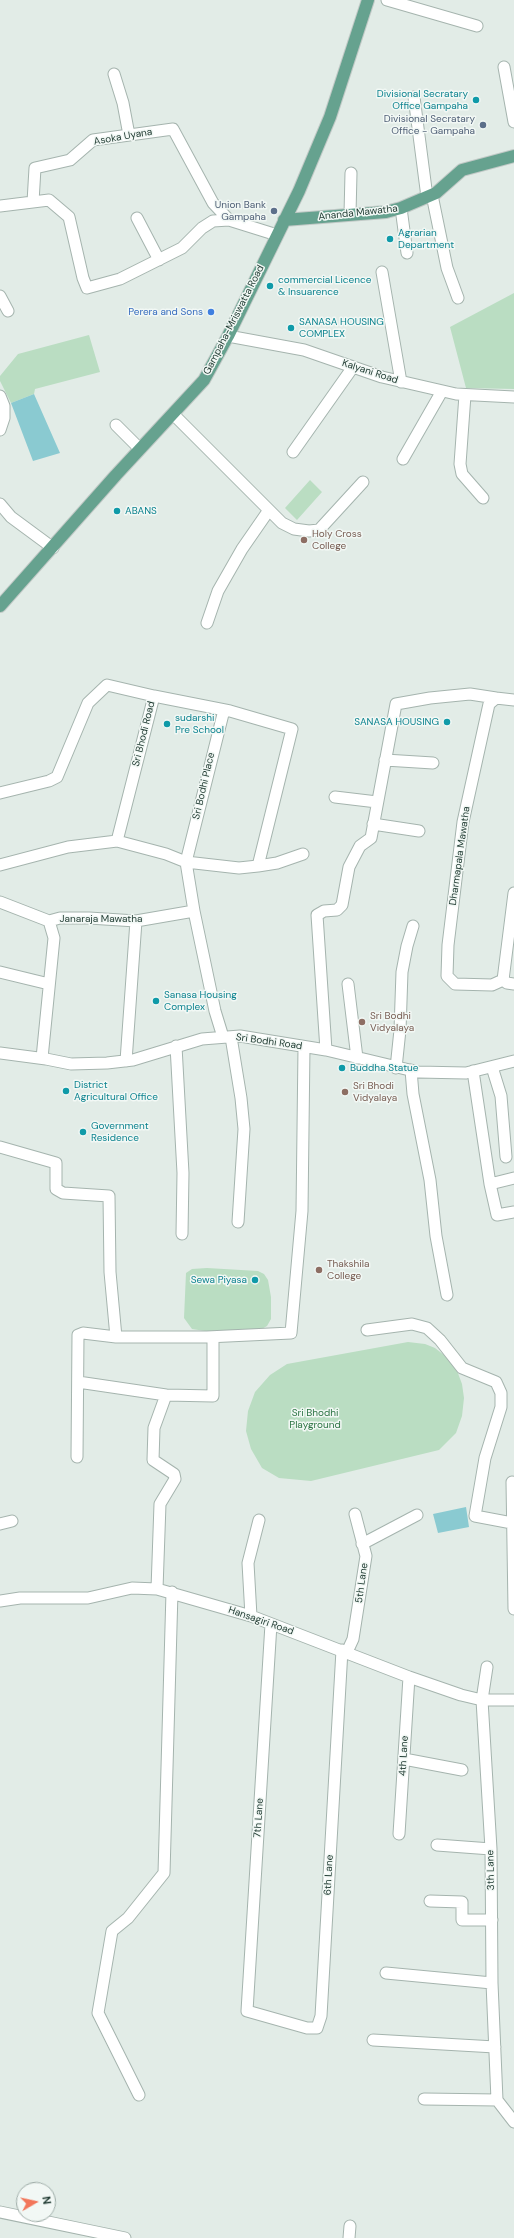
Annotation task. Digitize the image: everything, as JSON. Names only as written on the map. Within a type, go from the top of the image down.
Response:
[{"type":"main road","name":"Gampaha-Mriswatta Road","points":[[1,603],[53,548],[140,449],[204,380],[228,336],[299,191],[330,117],[368,0]]},
{"type":"main road","name":"Ananda Mawatha","points":[[284,220],[386,212],[402,208],[430,196],[462,170],[514,156]]},
{"type":"street","points":[[387,0],[477,26]]},
{"type":"street","points":[[504,66],[514,122]]},
{"type":"street","points":[[114,74],[124,103],[129,135]]},
{"type":"street","points":[[414,97],[430,196],[447,268],[458,298]]},
{"type":"street","name":"Asoka Uyana","points":[[34,202],[36,168],[70,160],[93,140],[173,129],[213,203],[229,220]]},
{"type":"street","points":[[350,214],[352,173]]},
{"type":"street","points":[[0,206],[49,200],[69,217],[83,278],[87,288],[120,279],[182,248],[202,228],[213,221],[229,220],[277,234]]},
{"type":"street","points":[[402,208],[408,253]]},
{"type":"street","points":[[136,218],[159,260]]},
{"type":"street","points":[[382,272],[401,382]]},
{"type":"street","points":[[0,296],[8,311]]},
{"type":"street","name":"Kalyani Road","points":[[228,336],[304,350],[401,382],[442,391],[465,395],[514,397]]},
{"type":"street","points":[[293,452],[353,367]]},
{"type":"street","points":[[403,459],[442,391]]},
{"type":"street","points":[[465,395],[460,464],[462,474],[483,498]]},
{"type":"street","points":[[0,396],[4,406],[4,418],[0,430]]},
{"type":"street","points":[[173,414],[282,523],[294,529],[310,531],[319,530],[363,482]]},
{"type":"street","points":[[116,425],[140,449]]},
{"type":"street","points":[[0,504],[11,517],[53,548]]},
{"type":"street","points":[[207,623],[218,591],[242,549],[269,510]]},
{"type":"street","name":"Sri Bhodi Road","points":[[0,792],[49,781],[57,777],[88,703],[107,685],[154,696],[117,841]]},
{"type":"street","points":[[326,1050],[317,915],[324,911],[337,910],[342,905],[349,867],[360,846],[371,838],[396,704],[417,699],[464,694],[514,700]]},
{"type":"street","points":[[154,696],[224,710],[292,729],[258,866]]},
{"type":"street","name":"Dharmapala Mawatha","points":[[496,698],[489,704],[463,822],[448,945],[447,976],[455,984],[492,985],[503,980]]},
{"type":"street","name":"Sri Bodhi Place","points":[[186,862],[224,710]]},
{"type":"street","points":[[385,760],[433,763]]},
{"type":"street","points":[[335,797],[377,802]]},
{"type":"street","points":[[373,824],[419,831]]},
{"type":"street","points":[[0,864],[68,848],[117,841],[166,854],[186,862],[239,868],[277,863],[303,854]]},
{"type":"street","points":[[186,862],[194,910],[215,1011],[227,1037],[241,1098],[244,1129],[238,1222]]},
{"type":"street","points":[[514,893],[503,980],[507,983],[514,984]]},
{"type":"street","name":"Janaraja Mawatha","points":[[0,902],[49,921],[60,918],[89,918],[136,921],[194,910]]},
{"type":"street","points":[[42,1058],[54,938],[49,921]]},
{"type":"street","points":[[126,1061],[136,921]]},
{"type":"street","points":[[396,1068],[400,1030],[402,972],[413,926]]},
{"type":"street","points":[[0,972],[49,984]]},
{"type":"street","points":[[348,984],[357,1058]]},
{"type":"street","name":"Sri Bodhi Road","points":[[0,1053],[42,1058],[71,1064],[126,1061],[202,1039],[227,1037],[277,1041],[326,1050],[396,1068],[411,1070],[449,1073],[473,1071],[514,1061]]},
{"type":"street","points":[[176,1046],[183,1173],[182,1234]]},
{"type":"street","points":[[77,1458],[78,1334],[83,1333],[116,1337],[213,1337],[291,1333],[302,1212],[304,1047]]},
{"type":"street","points":[[492,1067],[501,1096],[506,1157]]},
{"type":"street","points":[[411,1070],[413,1094],[430,1180],[436,1236],[447,1295]]},
{"type":"street","points":[[473,1071],[490,1184],[497,1215],[514,1212]]},
{"type":"street","points":[[0,1147],[56,1163],[56,1189],[63,1193],[109,1196],[110,1272],[116,1337]]},
{"type":"street","points":[[490,1184],[514,1178]]},
{"type":"street","points":[[367,1330],[412,1324],[427,1328],[440,1340],[462,1368],[496,1382],[502,1393],[501,1407],[485,1458],[475,1516],[512,1523]]},
{"type":"street","points":[[78,1382],[166,1395],[213,1396],[213,1337]]},
{"type":"street","points":[[157,1589],[160,1504],[175,1479],[174,1474],[153,1460],[154,1428],[166,1395]]},
{"type":"street","points":[[512,1482],[514,1609]]},
{"type":"street","name":"5th Lane","points":[[345,1651],[353,1639],[360,1605],[366,1556],[355,1514]]},
{"type":"street","points":[[362,1544],[417,1515]]},
{"type":"street","points":[[252,1616],[248,1563],[259,1520]]},
{"type":"street","points":[[0,1524],[12,1521]]},
{"type":"street","name":"Hansagiri Road","points":[[0,1601],[20,1598],[88,1598],[132,1588],[157,1589],[172,1592],[252,1616],[345,1651],[408,1677],[471,1698],[482,1700],[514,1700]]},
{"type":"street","points":[[139,2095],[98,2013],[112,1931],[128,1918],[164,1873],[172,1592]]},
{"type":"street","name":"7th Lane","points":[[247,2011],[271,1624]]},
{"type":"street","name":"6th Lane","points":[[247,2011],[307,2028],[317,2028],[321,2016],[345,1651]]},
{"type":"street","name":"3th Lane","points":[[487,1667],[482,1700],[491,1849],[492,1983],[497,2100]]},
{"type":"street","name":"4th Lane","points":[[399,1834],[408,1677]]},
{"type":"street","points":[[404,1759],[462,1770]]},
{"type":"street","points":[[437,1845],[491,1849]]},
{"type":"street","points":[[430,1901],[462,1902],[462,1920],[492,1920]]},
{"type":"street","points":[[386,1973],[492,1983]]},
{"type":"street","points":[[372,2040],[495,2044]]},
{"type":"street","points":[[424,2100],[497,2100],[514,2122]]},
{"type":"street","points":[[0,2212],[85,2234],[125,2238]]},
{"type":"street","points":[[349,2238],[350,2226]]},
{"type":"green space","points":[[514,293],[514,389],[466,388],[450,327]]},
{"type":"green space","points":[[89,335],[100,372],[35,389],[34,394],[11,403],[0,381],[0,376],[18,354]]},
{"type":"green space","points":[[310,480],[322,492],[297,520],[285,508]]},
{"type":"green space","points":[[207,1268],[258,1271],[264,1274],[268,1280],[271,1297],[271,1319],[267,1326],[260,1330],[211,1332],[192,1329],[184,1318],[186,1273],[192,1269]]},
{"type":"green space","name":"Sri Bhodhi Playground","points":[[408,1342],[425,1344],[435,1348],[449,1359],[456,1368],[462,1384],[464,1398],[462,1416],[456,1433],[439,1450],[311,1481],[279,1478],[262,1468],[251,1449],[246,1431],[248,1411],[255,1392],[270,1375],[287,1364]]},
{"type":"water","points":[[34,394],[60,453],[33,461],[11,403]]},
{"type":"water","points":[[466,1507],[469,1527],[438,1533],[433,1514]]},
{"type":"place","name":"Divisional Secratary Office Gampaha","points":[[476,100]]},
{"type":"place","name":"Divisional Secratary Office - Gampaha","points":[[483,125]]},
{"type":"place","name":"Union Bank Gampaha","points":[[274,211]]},
{"type":"place","name":"Agrarian Department","points":[[390,239]]},
{"type":"place","name":"commercial Licence & Insuarence","points":[[270,286]]},
{"type":"place","name":"Perera and Sons","points":[[211,312]]},
{"type":"place","name":"SANASA HOUSING COMPLEX","points":[[291,328]]},
{"type":"place","name":"ABANS","points":[[117,511]]},
{"type":"place","name":"Holy Cross College","points":[[304,540]]},
{"type":"place","name":"SANASA HOUSING","points":[[447,722]]},
{"type":"place","name":"sudarshi Pre School","points":[[167,724]]},
{"type":"place","name":"Sanasa Housing Complex","points":[[156,1001]]},
{"type":"place","name":"Sri Bodhi Vidyalaya","points":[[362,1022]]},
{"type":"place","name":"Buddha Statue","points":[[342,1068]]},
{"type":"place","name":"District Agricultural Office","points":[[66,1091]]},
{"type":"place","name":"Sri Bhodi Vidyalaya","points":[[345,1092]]},
{"type":"place","name":"Government Residence","points":[[83,1132]]},
{"type":"place","name":"Thakshila College","points":[[319,1270]]},
{"type":"place","name":"Sewa Piyasa","points":[[255,1280]]}]
